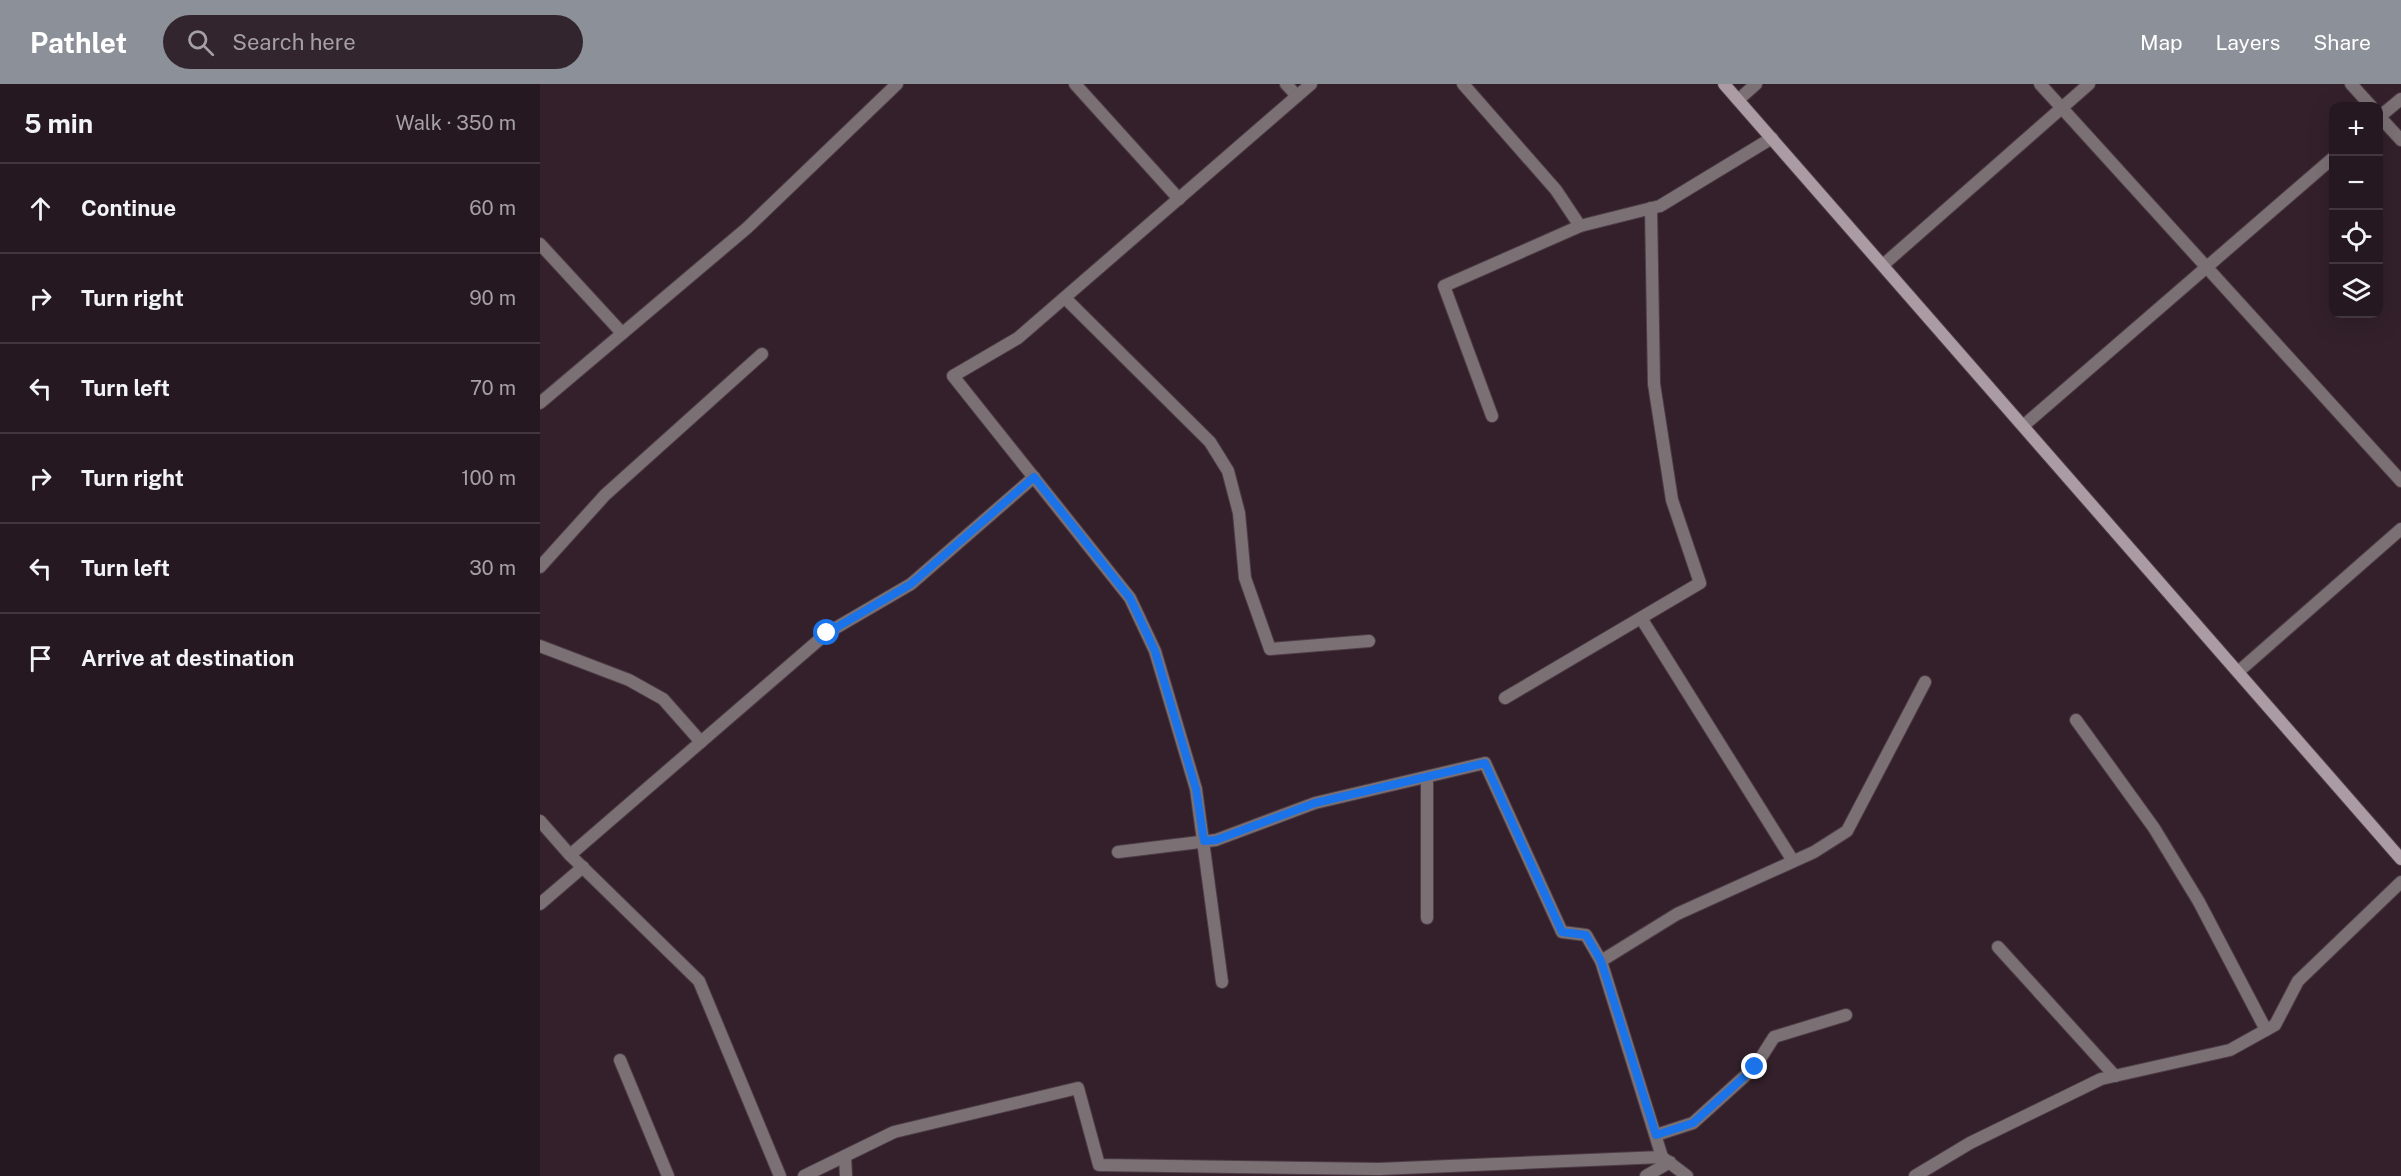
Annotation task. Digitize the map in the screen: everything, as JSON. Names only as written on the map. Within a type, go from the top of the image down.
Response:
[{"type":"street","points":[[540,403],[747,228],[897,84]]},
{"type":"street","points":[[1076,84],[1179,199]]},
{"type":"street","points":[[1286,84],[1297,96]]},
{"type":"street","points":[[1222,982],[1196,789],[1155,651],[1130,598],[953,376],[1018,338],[1311,84]]},
{"type":"street","points":[[1463,84],[1556,190],[1580,226]]},
{"type":"street","points":[[1724,84],[2401,859]]},
{"type":"street","points":[[1738,99],[1756,84]]},
{"type":"street","points":[[2040,84],[2401,480]]},
{"type":"street","points":[[1883,266],[2089,84]]},
{"type":"street","points":[[2351,84],[2367,102]]},
{"type":"street","points":[[2383,113],[2401,99]]},
{"type":"street","points":[[2383,120],[2401,140]]},
{"type":"street","points":[[1492,417],[1444,286],[1580,226],[1660,206],[1772,138]]},
{"type":"street","points":[[2023,426],[2329,161]]},
{"type":"street","points":[[1505,698],[1700,583],[1672,500],[1654,384],[1651,208]]},
{"type":"street","points":[[540,244],[622,333]]},
{"type":"street","points":[[1065,298],[1210,442],[1228,471],[1239,513],[1245,578],[1270,649],[1369,641]]},
{"type":"street","points":[[540,567],[605,495],[762,354]]},
{"type":"street","points":[[570,855],[827,633],[911,584],[1034,477]]},
{"type":"street","points":[[2238,672],[2401,529]]},
{"type":"street","points":[[1641,618],[1793,861]]},
{"type":"street","points":[[540,646],[629,680],[663,699],[700,742]]},
{"type":"street","points":[[1601,961],[1677,914],[1814,852],[1847,831],[1925,682]]},
{"type":"street","points":[[2076,720],[2154,828],[2199,902],[2266,1030]]},
{"type":"street","points":[[1118,852],[1216,840],[1315,803],[1485,763],[1562,932],[1586,935],[1601,961],[1656,1135],[1666,1160],[1687,1176]]},
{"type":"street","points":[[1427,918],[1428,777]]},
{"type":"street","points":[[540,821],[570,855],[699,981],[780,1176]]},
{"type":"street","points":[[540,904],[583,867]]},
{"type":"street","points":[[1915,1176],[1970,1143],[2102,1079],[2230,1050],[2275,1025],[2298,981],[2401,882]]},
{"type":"street","points":[[1998,947],[2115,1076]]},
{"type":"street","points":[[1656,1135],[1693,1123],[1755,1067],[1774,1037],[1846,1015]]},
{"type":"street","points":[[620,1060],[668,1176]]},
{"type":"street","points":[[804,1176],[894,1132],[1078,1088],[1098,1164],[1285,1172],[1666,1160]]},
{"type":"street","points":[[845,1156],[846,1176]]},
{"type":"street","points":[[1646,1176],[1666,1160]]},
{"type":"route","points":[[827,633],[911,584],[1034,477],[1130,598],[1155,651],[1196,789],[1204,841],[1216,840],[1315,803],[1485,763],[1562,932],[1586,935],[1601,961],[1656,1135],[1693,1123],[1720,1096],[1755,1067]]}]
